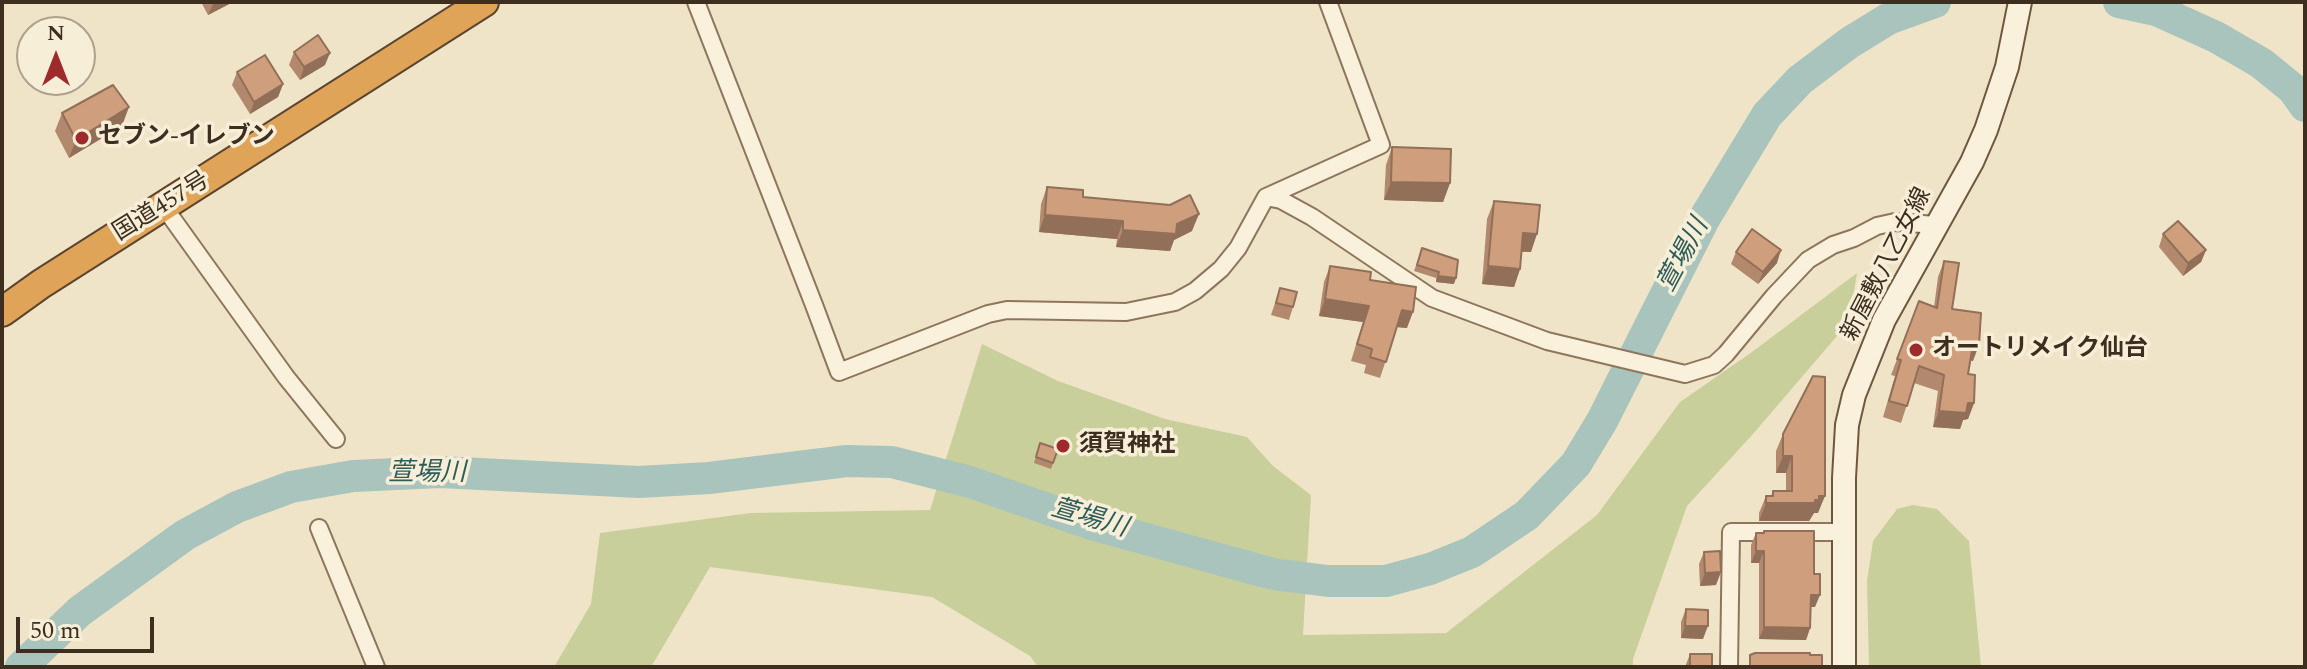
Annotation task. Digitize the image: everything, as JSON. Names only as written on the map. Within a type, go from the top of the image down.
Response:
[{"type":"highway","name":"国道457号","points":[[2,312],[41,284],[484,2]]},
{"type":"street","points":[[696,2],[839,372],[988,314],[1007,310],[1126,312],[1175,302],[1195,291],[1221,269],[1238,248],[1266,197],[1381,145],[1328,2]]},
{"type":"street","name":"新屋敷八乙女線","points":[[1844,667],[1847,425],[1854,395],[1884,320],[1972,162],[1986,130],[2014,40],[2020,2]]},
{"type":"street","points":[[1266,197],[1281,200],[1312,217],[1432,298],[1547,341],[1685,374],[1714,365],[1808,260],[1833,245],[1877,226],[1895,222],[1936,225]]},
{"type":"street","points":[[164,207],[286,377],[336,439]]},
{"type":"street","points":[[319,528],[376,667]]},
{"type":"street","points":[[1729,667],[1731,532],[1844,532]]},
{"type":"green space","points":[[1857,273],[1849,322],[1687,506],[1633,659],[1633,667],[1038,667],[1030,656],[932,597],[710,567],[651,667],[554,667],[591,604],[600,533],[751,513],[930,510],[982,344],[1058,381],[1165,419],[1247,437],[1273,466],[1311,495],[1303,635],[1446,633],[1597,515],[1680,402]]},
{"type":"green space","points":[[1913,505],[1937,509],[1969,541],[1981,667],[1869,667],[1867,581],[1873,541],[1897,509]]},
{"type":"building","points":[[318,35],[330,53],[304,67],[294,52]]},
{"type":"building","points":[[265,55],[283,84],[254,102],[237,72]]},
{"type":"building","points":[[113,85],[129,107],[76,140],[62,113]]},
{"type":"building","points":[[1392,147],[1451,149],[1450,183],[1391,182]]},
{"type":"building","points":[[1047,187],[1083,190],[1083,197],[1170,205],[1190,195],[1199,214],[1177,224],[1176,234],[1123,230],[1123,221],[1045,215]]},
{"type":"building","points":[[1494,201],[1540,205],[1537,234],[1523,233],[1520,269],[1488,266]]},
{"type":"building","points":[[2178,221],[2206,250],[2188,263],[2163,234]]},
{"type":"building","points":[[1752,229],[1781,250],[1763,272],[1736,252]]},
{"type":"building","points":[[1422,248],[1458,260],[1456,278],[1438,276],[1439,272],[1417,265]]},
{"type":"building","points":[[1944,261],[1959,263],[1952,309],[1981,313],[1979,345],[1973,344],[1968,374],[1975,375],[1974,403],[1968,403],[1966,413],[1939,411],[1944,375],[1919,366],[1907,406],[1889,401],[1901,360],[1897,359],[1919,301],[1937,308]]},
{"type":"building","points":[[1330,266],[1371,272],[1370,280],[1416,287],[1413,312],[1402,310],[1386,362],[1370,357],[1372,349],[1357,344],[1369,306],[1325,299]]},
{"type":"building","points":[[1280,288],[1297,292],[1293,307],[1276,303]]},
{"type":"building","points":[[1813,376],[1825,377],[1825,496],[1819,496],[1815,503],[1766,503],[1766,496],[1773,496],[1773,491],[1792,491],[1792,456],[1783,456],[1783,434]]},
{"type":"building","points":[[1040,443],[1058,449],[1053,463],[1036,457]]},
{"type":"building","points":[[1814,531],[1814,574],[1820,574],[1820,595],[1811,595],[1810,628],[1764,627],[1764,551],[1756,551],[1756,533]]},
{"type":"building","points":[[1720,551],[1721,572],[1705,573],[1704,552]]},
{"type":"building","points":[[1686,609],[1708,610],[1708,626],[1685,626]]},
{"type":"building","points":[[1690,654],[1712,654],[1712,667],[1690,667]]},
{"type":"building","points":[[1750,655],[1822,655],[1822,667],[1750,667]]},
{"type":"waterway","name":"萱場川","points":[[21,667],[80,611],[185,535],[237,507],[291,487],[353,476],[440,472],[639,482],[709,478],[847,461],[892,462],[970,482],[1088,523],[1273,574],[1328,581],[1386,581],[1430,569],[1472,552],[1527,515],[1576,464],[1602,421],[1704,219],[1767,115],[1800,80],[1849,43],[1888,19],[1935,2]]},
{"type":"waterway","name":"萱場川","points":[[2119,2],[2156,10],[2216,37],[2261,63],[2293,89],[2305,106]]},
{"type":"waterway","points":[[29,660],[35,667]]},
{"type":"place","name":"セブン-イレブン","points":[[82,138]]},
{"type":"place","name":"オートリメイク仙台","points":[[1916,350]]},
{"type":"place","name":"須賀神社","points":[[1063,446]]}]
